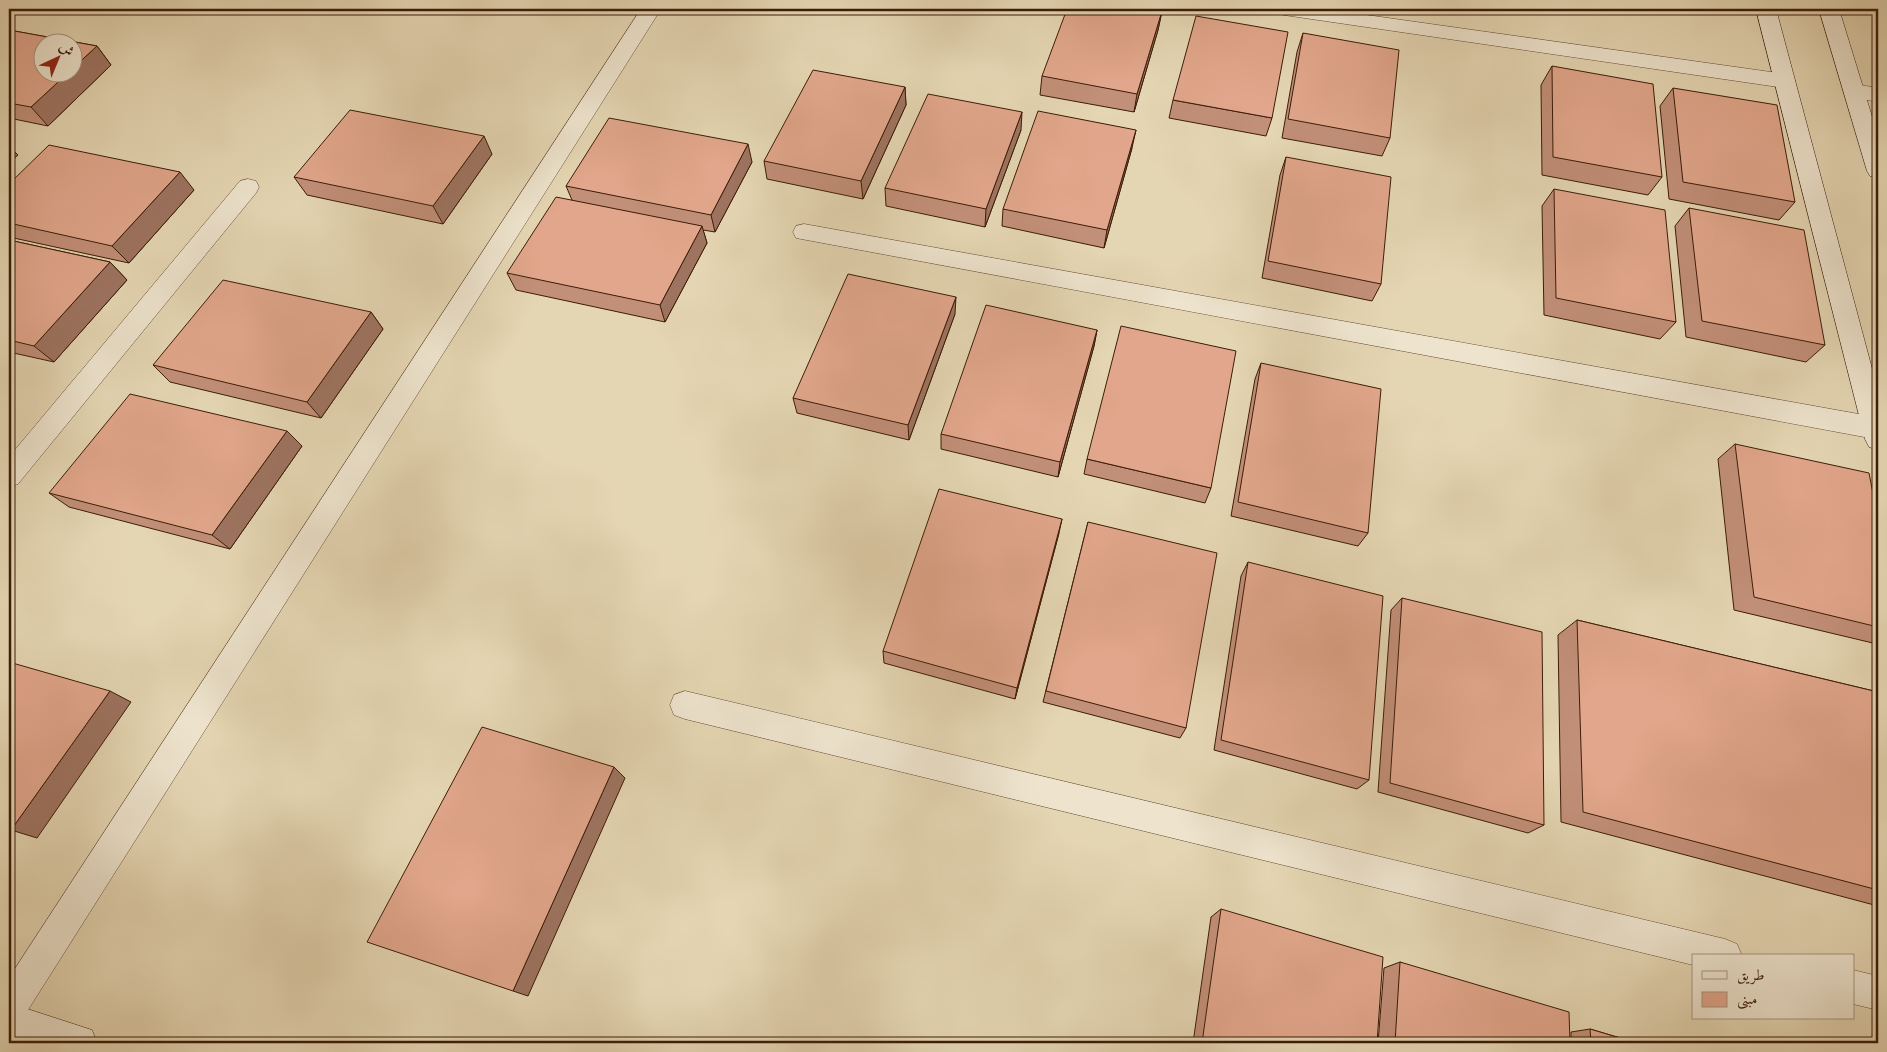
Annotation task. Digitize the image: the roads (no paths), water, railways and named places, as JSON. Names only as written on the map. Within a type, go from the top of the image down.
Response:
[{"type":"street","points":[[9,1009],[651,9]]},
{"type":"street","points":[[1284,9],[1785,81]]},
{"type":"street","points":[[804,232],[1877,433],[1766,9]]},
{"type":"street","points":[[1829,9],[1878,171]]},
{"type":"street","points":[[1854,91],[1878,95]]},
{"type":"street","points":[[9,476],[248,187]]},
{"type":"street","points":[[685,705],[1717,954]]},
{"type":"street","points":[[1854,987],[1878,993]]},
{"type":"street","points":[[9,1021],[79,1043]]}]
